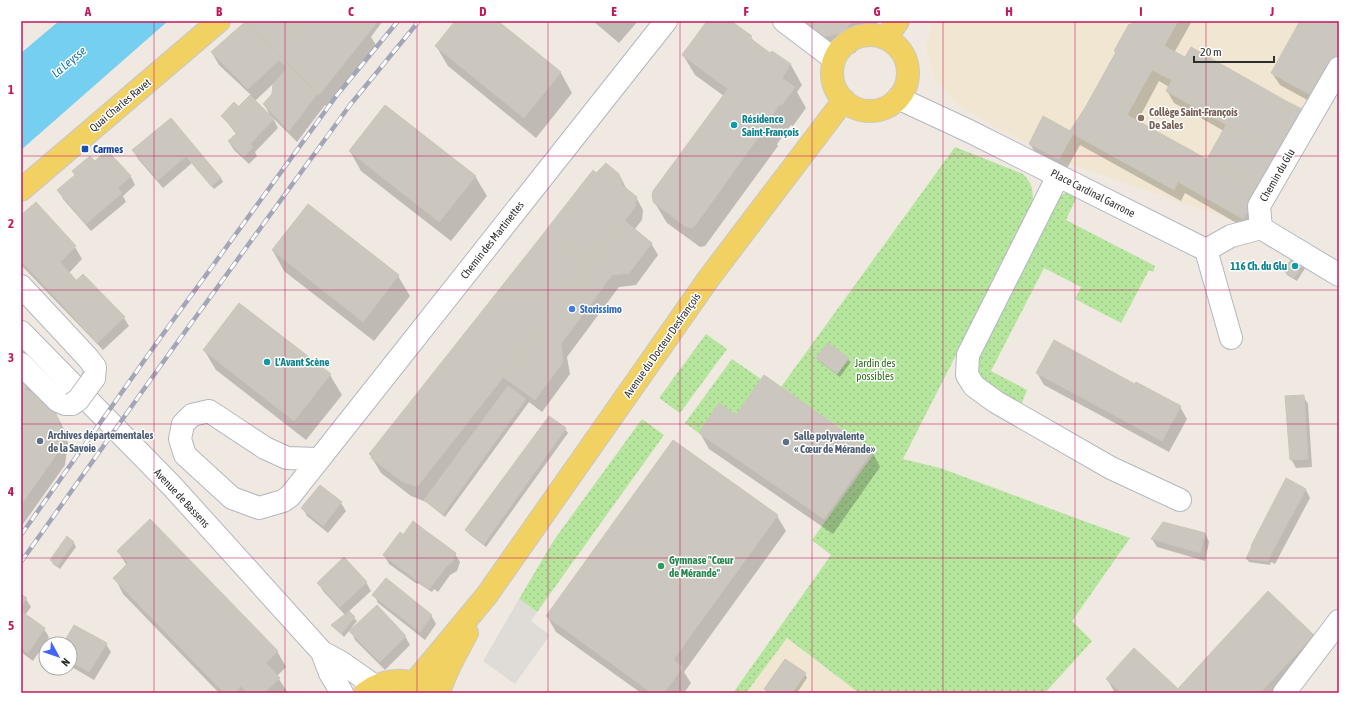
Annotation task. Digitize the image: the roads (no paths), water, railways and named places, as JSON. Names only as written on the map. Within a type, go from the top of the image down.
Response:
[{"type":"main road","name":"Quai Charles Ravet","points":[[21,190],[219,21]]},
{"type":"main road","points":[[892,30],[899,48],[906,60],[907,78],[905,86],[898,98],[893,103],[881,109],[867,110],[856,108],[844,100],[838,93],[832,79],[834,58],[846,43],[854,38],[867,35],[879,36],[892,30]]},
{"type":"main road","name":"Avenue du Docteur Desfrançois","points":[[487,594],[709,278],[844,100]]},
{"type":"main road","points":[[414,683],[487,594]]},
{"type":"main road","points":[[438,693],[449,667],[487,594]]},
{"type":"main road","points":[[370,690],[388,682],[401,680],[414,683],[433,693]]},
{"type":"street","name":"Chemin des Martinettes","points":[[318,459],[287,458],[265,448],[209,411],[192,415],[183,424],[180,438],[185,455],[232,498],[259,508],[283,501],[290,496],[666,21]]},
{"type":"street","points":[[784,21],[834,58]]},
{"type":"street","name":"Chemin du Glu","points":[[1261,228],[1259,206],[1339,68]]},
{"type":"street","name":"Place Cardinal Garrone","points":[[898,98],[1206,250]]},
{"type":"street","points":[[1058,176],[968,355],[968,375],[974,386],[996,402],[1029,422],[1111,468],[1180,500]]},
{"type":"street","points":[[1231,338],[1206,250],[1231,236],[1261,228],[1339,275]]},
{"type":"street","points":[[21,286],[88,358],[95,367],[94,378],[78,400],[65,409],[21,364]]},
{"type":"street","name":"Avenue de Bassens","points":[[21,332],[172,486],[322,652],[342,663],[370,690]]},
{"type":"street","points":[[1284,693],[1339,621]]},
{"type":"street","name":"Avenue de Bassens","points":[[322,652],[330,673],[342,693]]},
{"type":"water","name":"La Leysse","points":[[59,21],[168,21],[21,150],[21,53]]},
{"type":"railway","points":[[21,535],[158,341],[337,95],[398,21]]},
{"type":"railway","points":[[21,562],[171,351],[350,105],[419,21]]},
{"type":"place","name":"Collège Saint-François De Sales","points":[[1141,118]]},
{"type":"place","name":"Résidence Saint-François","points":[[734,125]]},
{"type":"place","name":"Carmes","points":[[85,149]]},
{"type":"place","name":"116 Ch. du Glu","points":[[1295,266]]},
{"type":"place","name":"Storissimo","points":[[572,309]]},
{"type":"place","name":"L'Avant Scène","points":[[267,362]]},
{"type":"place","name":"Archives départementales de la Savoie","points":[[40,441]]},
{"type":"place","name":"Salle polyvalente « Cœur de Mérande»","points":[[786,442]]},
{"type":"place","name":"Gymnase \"Cœur de Mérande\"","points":[[661,566]]},
{"type":"park label","name":"Jardin des possibles","points":[[875,369]]}]
